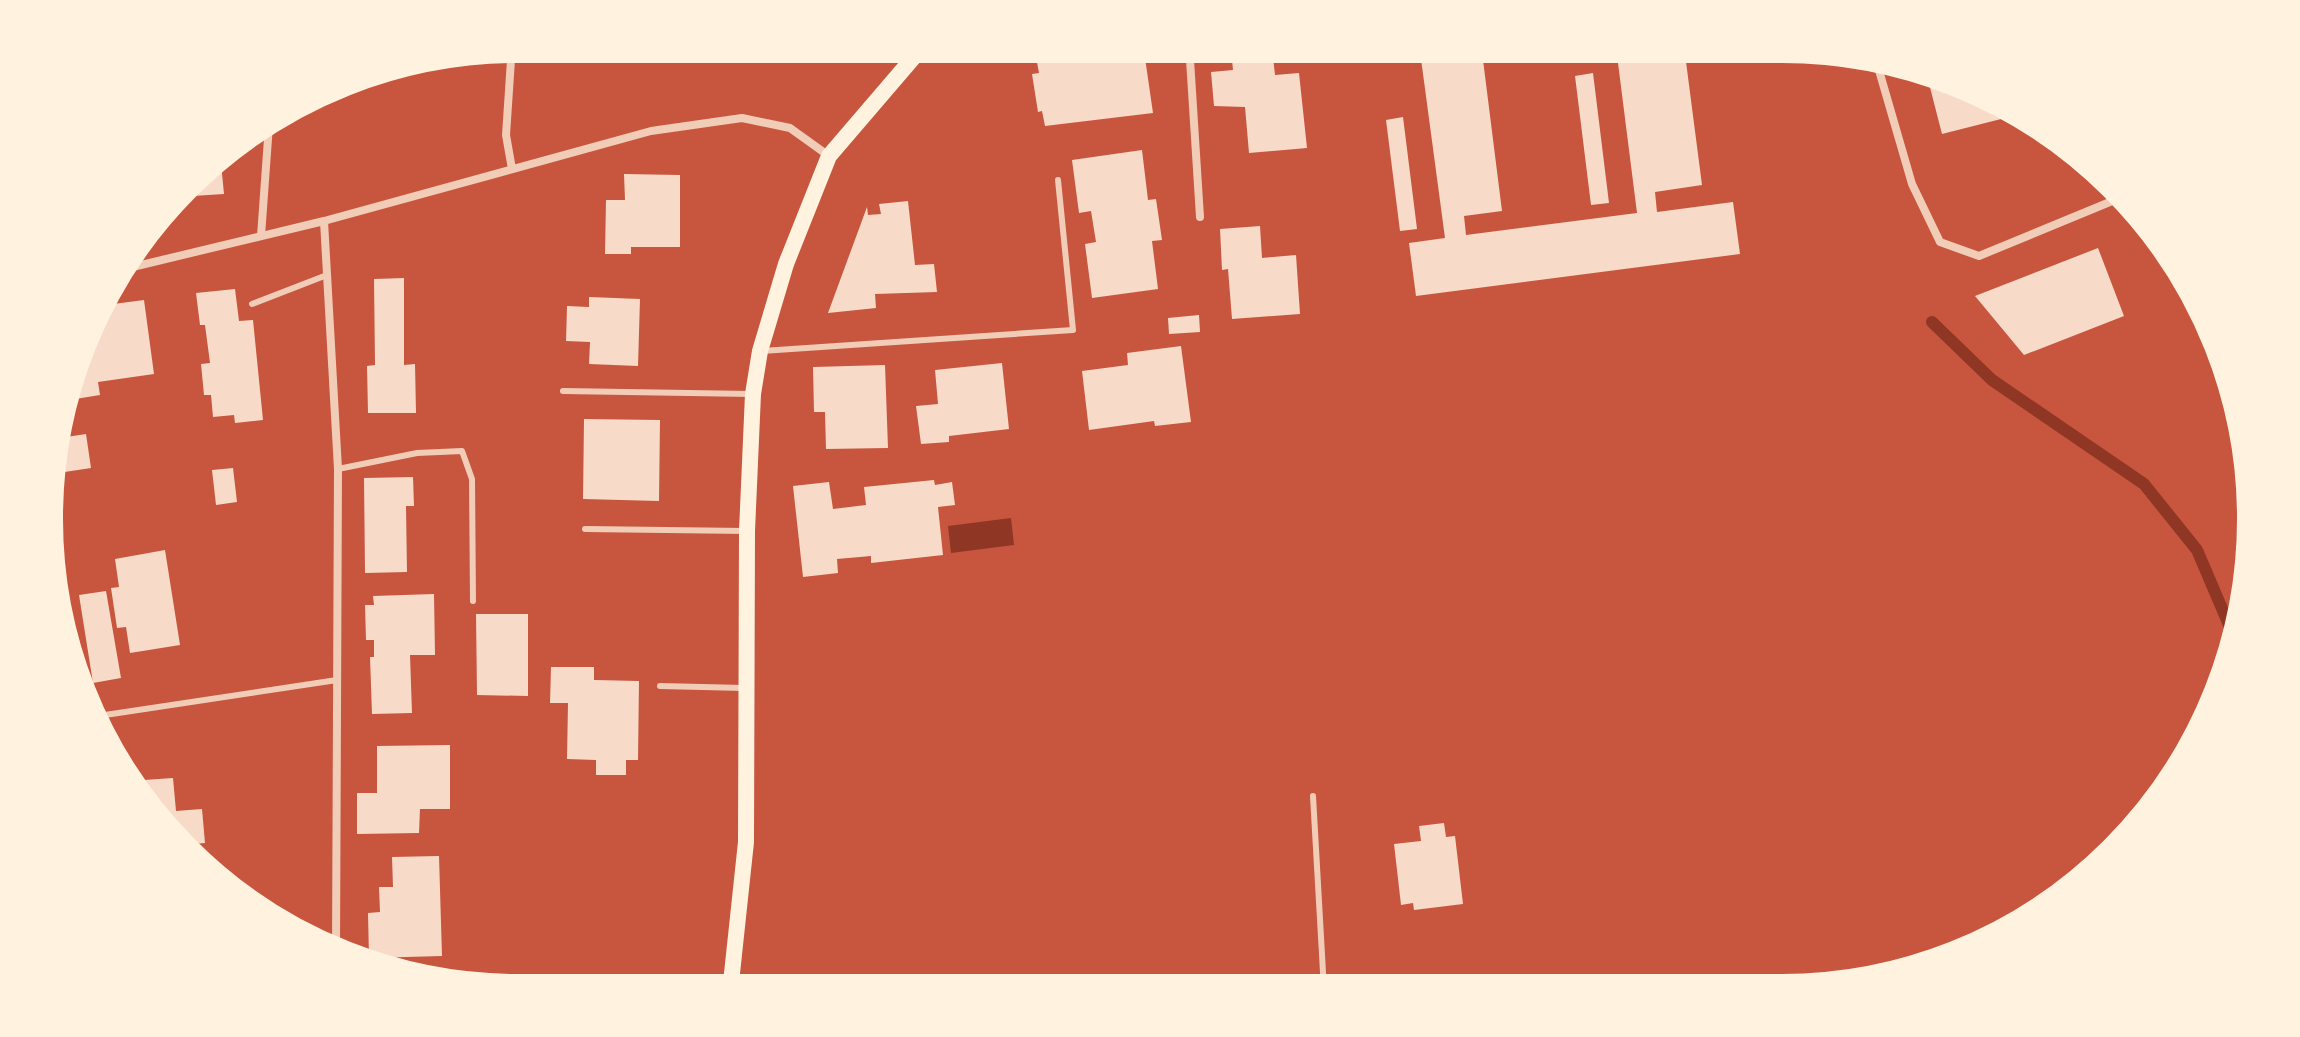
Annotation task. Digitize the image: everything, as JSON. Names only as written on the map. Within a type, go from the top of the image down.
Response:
[{"type":"main road","points":[[731,979],[746,842],[747,531],[753,394],[760,351],[786,264],[829,156],[913,58]]},
{"type":"street","points":[[511,58],[506,135],[512,169]]},
{"type":"street","points":[[1190,58],[1200,217]]},
{"type":"street","points":[[1879,69],[1912,184],[1940,242],[1979,256],[2114,200]]},
{"type":"street","points":[[134,267],[324,221],[651,131],[742,118],[790,128],[829,156]]},
{"type":"street","points":[[261,236],[268,133]]},
{"type":"street","points":[[324,221],[338,469],[336,941]]},
{"type":"lane","points":[[760,351],[1073,330],[1058,180]]},
{"type":"lane","points":[[252,304],[327,275]]},
{"type":"lane","points":[[563,391],[753,394]]},
{"type":"lane","points":[[338,469],[417,453],[462,451],[472,479],[473,601]]},
{"type":"lane","points":[[585,529],[747,531]]},
{"type":"lane","points":[[105,715],[337,680]]},
{"type":"lane","points":[[660,686],[748,688]]},
{"type":"lane","points":[[1313,796],[1323,979]]},
{"type":"shaded area","points":[[1011,518],[1014,545],[951,553],[948,526]]},
{"type":"building","points":[[1036,58],[1145,58],[1153,113],[1045,126],[1042,111],[1038,112],[1032,74],[1039,73]]},
{"type":"building","points":[[1273,58],[1275,75],[1299,73],[1307,148],[1249,153],[1245,107],[1214,106],[1211,72],[1233,70],[1232,60]]},
{"type":"building","points":[[1421,58],[1483,58],[1502,211],[1464,216],[1466,235],[1637,213],[1618,63],[1686,58],[1702,185],[1655,192],[1657,212],[1733,202],[1740,254],[1416,296],[1409,243],[1445,238]]},
{"type":"building","points":[[1593,73],[1609,203],[1591,205],[1575,76]]},
{"type":"building","points":[[1928,82],[1985,105],[2005,118],[1942,134]]},
{"type":"building","points":[[1403,117],[1417,229],[1400,231],[1386,120]]},
{"type":"building","points":[[1142,150],[1148,200],[1156,199],[1162,240],[1152,241],[1158,289],[1092,298],[1085,244],[1096,242],[1091,211],[1079,213],[1072,160]]},
{"type":"building","points":[[221,167],[224,194],[190,196]]},
{"type":"building","points":[[624,174],[680,175],[680,247],[631,247],[631,254],[605,254],[606,200],[625,200]]},
{"type":"building","points":[[908,201],[915,265],[934,264],[937,292],[875,294],[876,308],[828,313],[867,207],[868,215],[881,214],[879,204]]},
{"type":"building","points":[[1260,226],[1262,258],[1296,255],[1300,314],[1232,319],[1228,269],[1222,270],[1220,229]]},
{"type":"building","points":[[2098,248],[2124,316],[2024,355],[1975,296]]},
{"type":"building","points":[[404,278],[404,365],[415,364],[416,413],[368,413],[367,366],[375,365],[374,279]]},
{"type":"building","points":[[235,289],[239,321],[253,320],[263,420],[235,423],[234,415],[213,417],[211,395],[204,395],[201,364],[210,363],[205,325],[200,325],[196,293]]},
{"type":"building","points":[[589,297],[640,299],[638,366],[589,364],[590,342],[566,341],[567,306],[589,307]]},
{"type":"building","points":[[144,300],[154,374],[98,382],[100,395],[74,399],[82,370],[111,304]]},
{"type":"building","points":[[1199,315],[1200,332],[1169,334],[1168,318]]},
{"type":"building","points":[[1181,346],[1191,422],[1155,426],[1154,421],[1089,430],[1082,371],[1128,365],[1127,353]]},
{"type":"building","points":[[1002,363],[1009,429],[949,436],[949,442],[921,444],[916,406],[938,404],[935,370]]},
{"type":"building","points":[[885,365],[888,448],[826,449],[825,412],[814,412],[813,367]]},
{"type":"building","points":[[584,419],[660,420],[659,501],[583,499]]},
{"type":"building","points":[[86,434],[91,468],[61,473],[66,437]]},
{"type":"building","points":[[233,468],[237,502],[216,505],[212,470]]},
{"type":"building","points":[[413,477],[414,506],[406,506],[407,572],[365,573],[364,478]]},
{"type":"building","points":[[934,480],[935,485],[952,482],[955,505],[938,507],[943,555],[871,563],[871,556],[837,559],[838,573],[803,577],[793,486],[829,482],[833,509],[866,505],[864,487]]},
{"type":"building","points":[[165,550],[180,645],[130,653],[126,627],[117,628],[111,588],[119,587],[115,559]]},
{"type":"building","points":[[106,591],[121,678],[93,683],[79,595]]},
{"type":"building","points":[[434,594],[435,655],[410,655],[412,713],[372,714],[370,657],[374,657],[374,640],[366,640],[365,605],[374,605],[373,596]]},
{"type":"building","points":[[476,614],[528,614],[528,696],[477,695]]},
{"type":"building","points":[[551,667],[594,667],[594,680],[639,681],[638,760],[626,760],[626,775],[596,775],[596,760],[567,759],[568,703],[550,703]]},
{"type":"building","points":[[450,745],[450,809],[420,809],[419,833],[357,834],[357,793],[377,793],[377,746]]},
{"type":"building","points":[[173,778],[176,811],[202,809],[205,843],[193,844],[140,780]]},
{"type":"building","points":[[1444,823],[1446,837],[1455,836],[1463,904],[1414,910],[1413,903],[1401,905],[1394,844],[1421,841],[1419,826]]},
{"type":"building","points":[[439,856],[442,956],[380,958],[369,955],[368,913],[380,912],[379,887],[393,887],[392,857]]},
{"type":"waterway","points":[[1932,322],[1992,380],[2144,484],[2197,550],[2229,625]]}]
